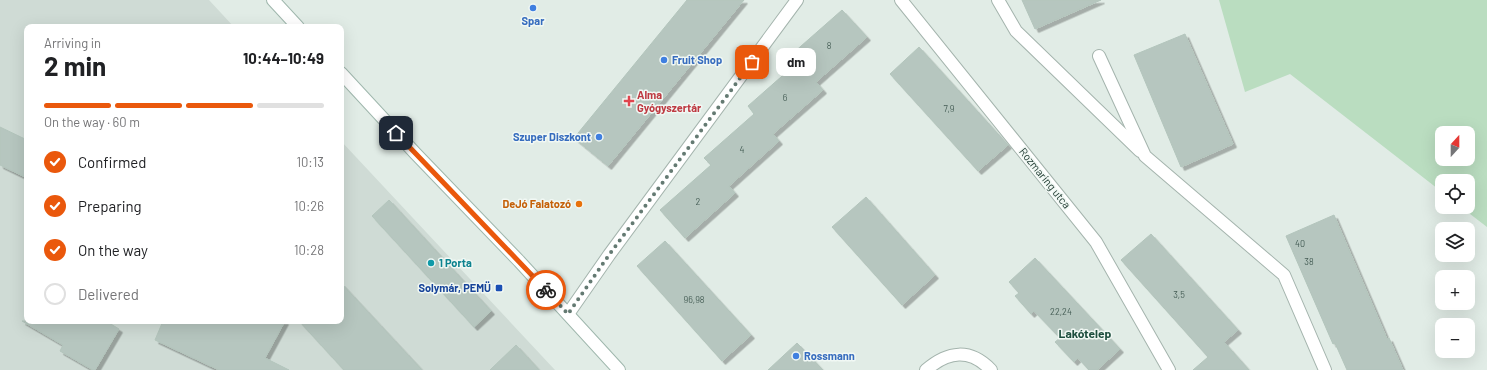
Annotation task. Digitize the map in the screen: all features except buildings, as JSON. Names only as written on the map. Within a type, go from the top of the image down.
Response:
[{"type":"street","points":[[273,0],[295,24]]},
{"type":"street","points":[[568,314],[609,255],[798,0]]},
{"type":"street","name":"Rozmaring utca","points":[[901,0],[1096,242],[1169,370]]},
{"type":"street","points":[[998,0],[1016,30],[1145,156],[1284,275],[1325,370]]},
{"type":"street","points":[[1099,56],[1145,156]]},
{"type":"street","points":[[344,76],[619,370]]},
{"type":"street","points":[[926,370],[931,365],[952,354],[970,355],[991,370]]},
{"type":"shaded area","points":[[0,0],[209,0],[231,24],[24,24],[24,324],[344,324],[344,144],[555,370],[0,370]]},
{"type":"green space","points":[[1219,0],[1487,0],[1487,227],[1470,214],[1475,214],[1475,174],[1435,174],[1435,187],[1290,74],[1245,92]]},
{"type":"way so far","points":[[546,290],[568,314],[609,255],[752,62]]},
{"type":"place","name":"Spar","points":[[533,8]]},
{"type":"place","name":"Fruit Shop","points":[[664,60]]},
{"type":"place","name":"dm","points":[[752,62]]},
{"type":"place","name":"Alma Gyógyszertár","points":[[629,101]]},
{"type":"place","name":"Szuper Diszkont","points":[[599,137]]},
{"type":"place","name":"DeJó Falatozó","points":[[579,204]]},
{"type":"place","name":"1 Porta","points":[[431,263]]},
{"type":"place","name":"Solymár, PEMÜ","points":[[499,288]]},
{"type":"place","name":"Rossmann","points":[[796,356]]},
{"type":"district","name":"Lakótelep","points":[[1085,334]]},
{"type":"route","points":[[396,133],[546,290]]}]
